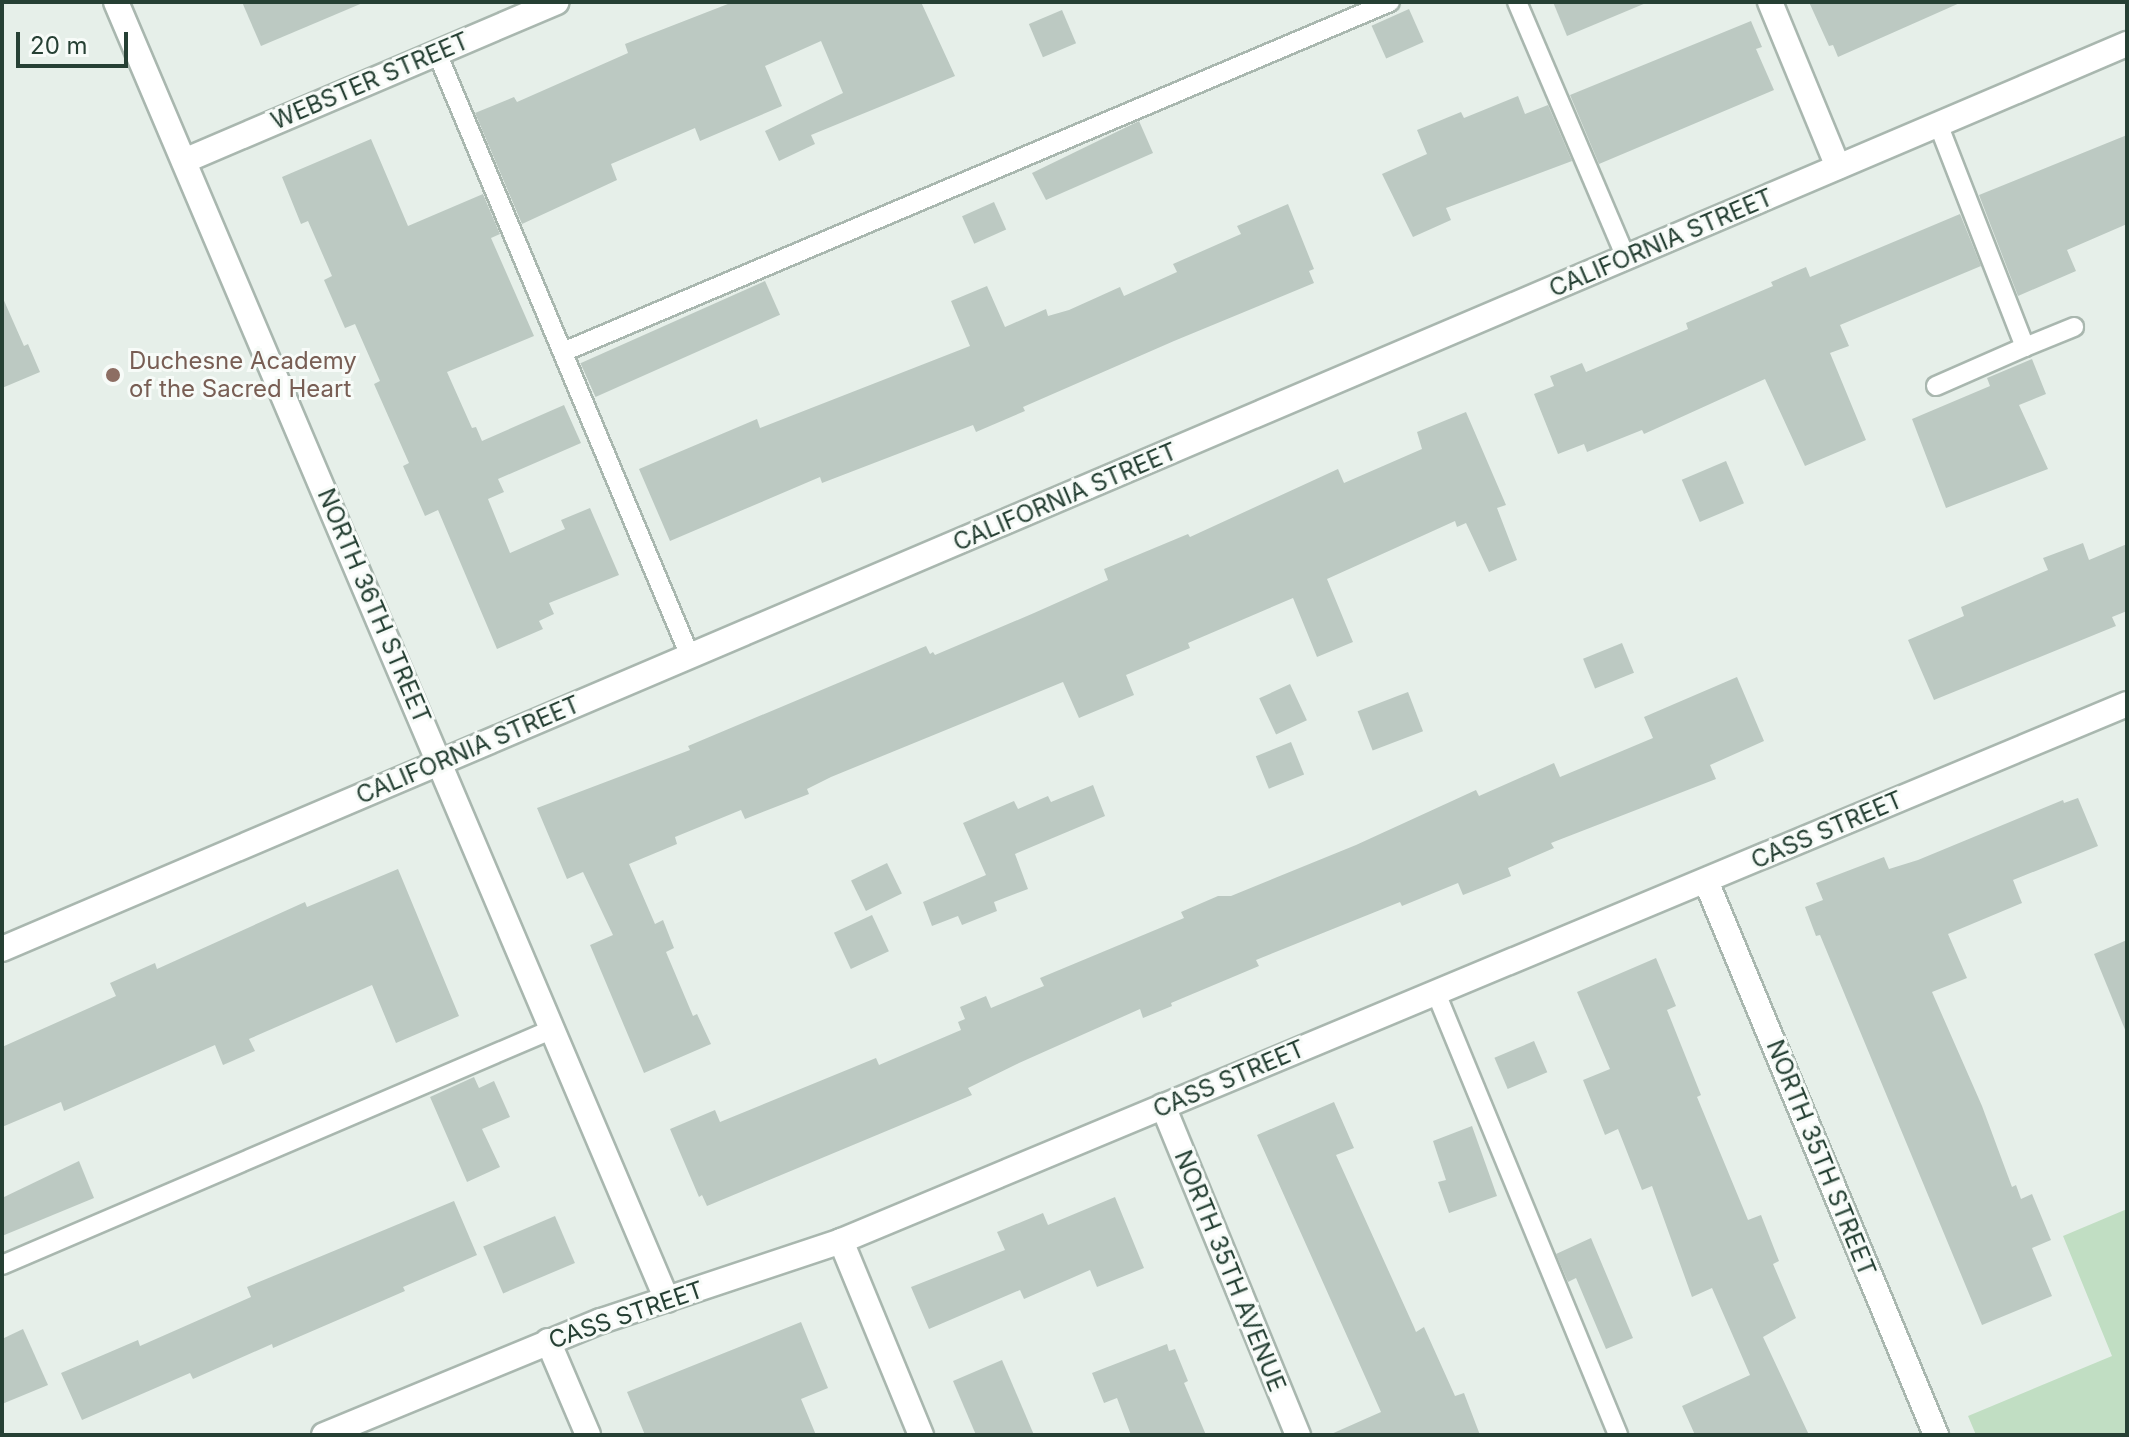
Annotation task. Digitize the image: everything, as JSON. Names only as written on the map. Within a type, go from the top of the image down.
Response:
[{"type":"street","name":"NORTH 36TH STREET","points":[[116,2],[667,1300]]},
{"type":"street","name":"WEBSTER STREET","points":[[184,161],[437,53],[527,8],[557,2]]},
{"type":"street","points":[[1770,2],[1838,167]]},
{"type":"street","name":"CALIFORNIA STREET","points":[[2,949],[2127,44]]},
{"type":"street","name":"CASS STREET","points":[[324,1435],[548,1341],[841,1241],[2127,704]]},
{"type":"street","name":"NORTH 35TH STREET","points":[[1706,881],[1936,1435]]},
{"type":"street","name":"NORTH 35TH AVENUE","points":[[1163,1106],[1298,1435]]},
{"type":"street","points":[[841,1241],[921,1435]]},
{"type":"street","points":[[548,1341],[588,1435]]},
{"type":"lane","points":[[563,352],[1390,2]]},
{"type":"lane","points":[[1517,2],[1626,258]]},
{"type":"lane","points":[[437,53],[690,656]]},
{"type":"lane","points":[[1938,124],[2025,347]]},
{"type":"lane","points":[[1936,386],[2074,327]]},
{"type":"lane","points":[[1436,993],[1618,1435]]},
{"type":"lane","points":[[2,1265],[553,1029]]},
{"type":"green space","points":[[2127,1209],[2127,1435],[1976,1435],[1968,1416],[2112,1356],[2063,1236]]},
{"type":"building","points":[[242,2],[365,2],[261,46]]},
{"type":"building","points":[[733,2],[921,2],[955,76],[811,135],[815,144],[779,161],[765,131],[843,93],[821,41],[765,66],[782,106],[700,141],[695,128],[611,164],[617,180],[522,224],[475,113],[514,97],[517,102],[628,53],[625,44]]},
{"type":"building","points":[[1553,2],[1646,2],[1646,3],[1567,36]]},
{"type":"building","points":[[1809,2],[1962,2],[1838,57],[1833,45],[1829,46]]},
{"type":"building","points":[[1409,9],[1424,42],[1386,59],[1372,26]]},
{"type":"building","points":[[1062,10],[1076,43],[1043,57],[1029,24]]},
{"type":"building","points":[[1751,21],[1762,47],[1756,49],[1774,90],[1599,164],[1570,95]]},
{"type":"building","points":[[1518,96],[1525,114],[1548,105],[1572,161],[1446,208],[1451,220],[1413,237],[1382,174],[1427,154],[1417,130],[1461,112],[1464,118]]},
{"type":"building","points":[[1139,121],[1153,153],[1046,200],[1032,173]]},
{"type":"building","points":[[2127,135],[2127,224],[2067,250],[2076,271],[2018,296],[1979,195]]},
{"type":"building","points":[[371,139],[408,226],[483,194],[500,234],[491,238],[534,336],[447,372],[472,428],[476,427],[482,441],[564,405],[581,443],[498,479],[504,492],[488,499],[510,553],[565,529],[561,520],[590,508],[619,575],[549,603],[554,614],[539,621],[543,629],[497,649],[438,510],[425,516],[403,466],[409,463],[374,384],[380,381],[355,324],[345,328],[324,280],[332,276],[308,221],[301,224],[282,177]]},
{"type":"building","points":[[994,202],[1006,229],[974,244],[962,216]]},
{"type":"building","points":[[1288,204],[1314,269],[1309,271],[1314,283],[1023,407],[1025,411],[976,432],[973,425],[822,483],[820,477],[670,541],[639,469],[757,419],[760,428],[970,346],[951,301],[987,286],[1005,327],[1046,309],[1048,316],[1069,310],[1120,287],[1124,296],[1177,272],[1173,264],[1241,234],[1237,226]]},
{"type":"building","points":[[1960,214],[1981,266],[1840,325],[1849,346],[1830,353],[1866,440],[1805,466],[1765,379],[1644,434],[1642,430],[1587,452],[1584,444],[1558,454],[1534,394],[1554,386],[1550,376],[1582,363],[1586,372],[1688,329],[1686,323],[1773,286],[1771,282],[1806,267],[1810,277]]},
{"type":"building","points":[[765,281],[780,315],[596,397],[580,363]]},
{"type":"building","points":[[2,296],[24,346],[28,344],[40,372],[2,388]]},
{"type":"building","points":[[2032,359],[2046,394],[2019,405],[2048,469],[1946,508],[1912,419],[1990,386],[1987,378]]},
{"type":"building","points":[[1466,412],[1506,505],[1497,508],[1517,560],[1489,572],[1466,523],[1457,527],[1455,521],[1327,579],[1353,642],[1317,657],[1293,598],[1188,643],[1190,648],[1126,675],[1134,695],[1079,718],[1063,682],[831,777],[807,789],[809,794],[745,819],[741,810],[675,837],[677,844],[629,864],[655,924],[663,920],[674,948],[666,952],[693,1016],[697,1014],[711,1044],[644,1073],[590,945],[613,935],[583,872],[567,879],[537,808],[690,750],[688,746],[926,646],[930,654],[933,652],[935,655],[1108,580],[1104,569],[1188,534],[1190,537],[1338,469],[1344,483],[1422,449],[1417,432]]},
{"type":"building","points":[[1726,461],[1744,503],[1700,522],[1682,480]]},
{"type":"building","points":[[2083,543],[2089,560],[2127,544],[2127,611],[2112,617],[2116,626],[1934,700],[1908,640],[1964,616],[1961,607],[2048,570],[2043,558]]},
{"type":"building","points":[[1622,643],[1634,673],[1595,688],[1583,659]]},
{"type":"building","points":[[1737,677],[1764,741],[1710,765],[1716,779],[1551,843],[1554,848],[1508,868],[1511,876],[1463,895],[1458,883],[1402,906],[1400,902],[1256,960],[1259,966],[1171,1003],[1172,1006],[1143,1018],[1140,1009],[1019,1063],[968,1088],[972,1095],[932,1112],[707,1206],[702,1195],[699,1197],[670,1129],[715,1110],[720,1122],[876,1058],[879,1065],[961,1030],[958,1022],[965,1019],[960,1007],[986,996],[991,1008],[1044,986],[1040,978],[1184,918],[1181,912],[1218,896],[1231,896],[1356,845],[1476,790],[1479,796],[1554,763],[1560,777],[1653,738],[1644,717]]},
{"type":"building","points":[[1290,684],[1307,720],[1276,735],[1259,698]]},
{"type":"building","points":[[1408,692],[1423,731],[1373,751],[1358,711]]},
{"type":"building","points":[[1291,742],[1304,774],[1269,789],[1256,756]]},
{"type":"building","points":[[1093,785],[1105,816],[1015,854],[1028,889],[994,902],[997,911],[962,925],[958,916],[932,926],[923,902],[986,875],[963,823],[1014,801],[1018,809],[1048,796],[1051,802]]},
{"type":"building","points":[[2078,798],[2098,846],[2013,880],[2022,903],[1948,934],[1967,978],[1932,992],[1982,1106],[2012,1187],[2016,1185],[2021,1199],[2032,1194],[2051,1240],[2032,1248],[2052,1296],[1982,1325],[1820,935],[1816,936],[1805,907],[1823,900],[1816,883],[1884,857],[1889,869],[1918,860],[2063,800],[2064,803]]},
{"type":"building","points":[[887,863],[902,894],[866,911],[851,881]]},
{"type":"building","points":[[398,869],[459,1016],[396,1043],[372,985],[249,1039],[255,1051],[223,1065],[215,1045],[64,1111],[61,1102],[2,1127],[2,1047],[116,996],[110,983],[155,963],[157,969],[305,902],[307,907]]},
{"type":"building","points":[[872,915],[889,951],[851,969],[834,933]]},
{"type":"building","points":[[2127,940],[2127,1031],[2126,1032],[2094,954]]},
{"type":"building","points":[[1656,958],[1676,1006],[1667,1010],[1701,1095],[1697,1097],[1748,1220],[1761,1215],[1779,1261],[1773,1264],[1796,1318],[1763,1337],[1809,1435],[1695,1435],[1682,1406],[1750,1375],[1712,1288],[1692,1297],[1652,1186],[1642,1190],[1618,1129],[1605,1135],[1583,1080],[1610,1069],[1577,992]]},
{"type":"building","points":[[1534,1041],[1547,1072],[1508,1089],[1494,1058]]},
{"type":"building","points":[[474,1077],[479,1088],[494,1081],[510,1117],[482,1129],[500,1167],[467,1182],[430,1097]]},
{"type":"building","points":[[1334,1102],[1354,1148],[1336,1155],[1416,1332],[1424,1327],[1455,1396],[1464,1393],[1480,1435],[1329,1435],[1381,1412],[1257,1135]]},
{"type":"building","points":[[1472,1126],[1497,1196],[1449,1213],[1438,1182],[1446,1180],[1433,1141]]},
{"type":"building","points":[[79,1161],[94,1198],[2,1236],[2,1198]]},
{"type":"building","points":[[1115,1197],[1144,1268],[1097,1287],[1090,1270],[1024,1299],[1020,1290],[929,1329],[911,1287],[1005,1250],[997,1232],[1043,1213],[1048,1225]]},
{"type":"building","points":[[454,1201],[477,1255],[403,1287],[405,1291],[273,1348],[272,1344],[193,1379],[190,1373],[82,1420],[61,1373],[138,1340],[140,1346],[251,1297],[247,1287]]},
{"type":"building","points":[[555,1216],[575,1263],[503,1293],[483,1246]]},
{"type":"building","points":[[1591,1238],[1633,1338],[1606,1349],[1576,1278],[1568,1282],[1556,1254]]},
{"type":"building","points":[[801,1322],[828,1388],[801,1399],[816,1435],[645,1435],[627,1392]]},
{"type":"building","points":[[23,1329],[48,1385],[2,1404],[2,1339]]},
{"type":"building","points":[[1167,1344],[1169,1351],[1175,1349],[1188,1381],[1184,1383],[1206,1435],[1131,1435],[1117,1398],[1104,1403],[1092,1373]]},
{"type":"building","points":[[1002,1360],[1034,1435],[976,1435],[953,1381]]},
{"type":"place","name":"Duchesne Academy of the Sacred Heart","points":[[113,375]]}]
